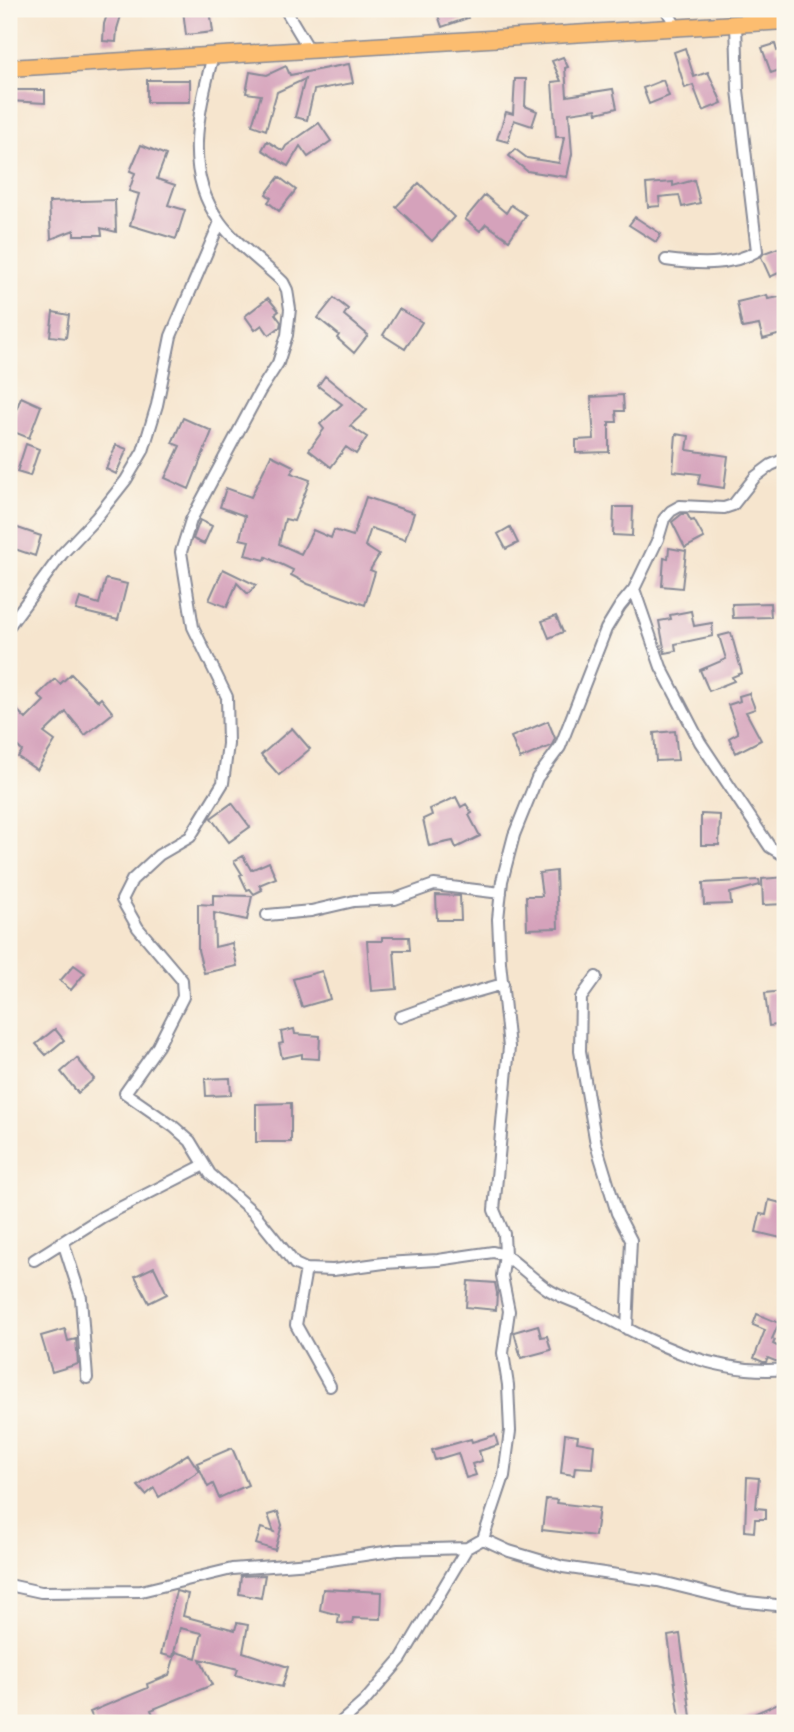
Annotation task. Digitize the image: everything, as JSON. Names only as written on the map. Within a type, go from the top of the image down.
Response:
[{"type":"main road","points":[[9,68],[785,21]]},
{"type":"street","points":[[285,9],[309,49]]},
{"type":"street","points":[[666,9],[677,28]]},
{"type":"street","points":[[666,260],[693,264],[743,259],[757,251],[738,90],[736,24]]},
{"type":"street","points":[[213,55],[196,135],[195,161],[202,188],[220,222],[283,282],[290,309],[288,335],[278,363],[260,391],[191,520],[181,552],[193,627],[227,697],[228,744],[223,783],[190,838],[159,855],[132,880],[122,900],[138,928],[182,980],[183,997],[159,1046],[125,1093],[190,1141],[210,1174],[254,1213],[295,1264],[306,1269],[333,1270],[493,1252],[505,1255],[565,1300],[585,1306],[684,1355],[740,1370],[785,1369]]},
{"type":"street","points":[[9,625],[62,554],[126,480],[143,451],[157,405],[171,336],[220,222]]},
{"type":"street","points":[[9,1584],[41,1592],[141,1591],[232,1569],[310,1563],[398,1550],[467,1548],[483,1539],[504,1476],[510,1431],[508,1384],[503,1353],[509,1311],[502,1276],[505,1255],[503,1234],[494,1210],[509,1047],[498,919],[500,893],[514,835],[537,778],[560,747],[607,629],[634,589],[658,539],[664,519],[680,506],[724,508],[733,505],[755,477],[785,459]]},
{"type":"street","points":[[634,589],[661,667],[700,742],[770,847],[785,856]]},
{"type":"street","points":[[267,915],[311,911],[354,901],[395,899],[434,885],[500,893]]},
{"type":"street","points":[[596,977],[581,998],[580,1051],[596,1144],[617,1213],[631,1240],[627,1329]]},
{"type":"street","points":[[400,1017],[503,984]]},
{"type":"street","points":[[34,1260],[126,1204],[204,1165]]},
{"type":"street","points":[[63,1242],[81,1298],[87,1378]]},
{"type":"street","points":[[306,1269],[296,1325],[330,1386]]},
{"type":"street","points":[[483,1539],[509,1552],[563,1567],[658,1581],[739,1601],[785,1606]]},
{"type":"street","points":[[340,1723],[365,1702],[401,1659],[467,1548]]},
{"type":"building","points":[[109,9],[123,9],[116,42],[103,41],[104,24]]},
{"type":"building","points":[[210,9],[213,32],[186,35],[183,10]]},
{"type":"building","points":[[436,9],[465,9],[468,18],[442,27]]},
{"type":"building","points":[[775,44],[777,51],[785,48],[785,68],[771,73],[762,48]]},
{"type":"building","points":[[685,48],[694,77],[708,72],[722,103],[703,111],[693,85],[685,88],[674,52]]},
{"type":"building","points":[[563,57],[568,67],[565,68],[567,96],[613,89],[617,108],[597,113],[596,109],[569,113],[572,154],[567,177],[527,171],[509,156],[515,149],[527,158],[559,163],[564,137],[556,137],[552,82],[561,81],[552,61]]},
{"type":"building","points":[[349,64],[353,83],[314,90],[307,120],[295,117],[305,79],[277,92],[266,130],[252,125],[261,95],[246,93],[250,72],[267,75],[286,66],[290,75]]},
{"type":"building","points":[[515,79],[526,79],[525,106],[537,111],[532,126],[514,120],[508,142],[497,139],[506,112],[513,114]]},
{"type":"building","points":[[147,80],[190,80],[190,102],[147,102]]},
{"type":"building","points":[[663,80],[669,96],[649,104],[643,88]]},
{"type":"building","points":[[9,90],[45,90],[45,103],[9,101]]},
{"type":"building","points":[[319,123],[331,141],[308,157],[300,146],[288,166],[262,150],[267,141],[283,151],[286,146]]},
{"type":"building","points":[[141,145],[166,155],[157,179],[175,185],[168,205],[185,210],[176,239],[130,225],[139,194],[129,191],[135,173],[130,171]]},
{"type":"building","points":[[279,177],[296,190],[279,211],[268,202],[271,198],[266,194]]},
{"type":"building","points":[[694,180],[700,203],[682,207],[679,195],[659,197],[660,206],[648,207],[646,184],[673,182],[673,186]]},
{"type":"building","points":[[419,183],[454,217],[432,241],[396,207]]},
{"type":"building","points":[[485,195],[506,213],[511,205],[526,215],[509,240],[486,224],[480,231],[465,219]]},
{"type":"building","points":[[115,200],[116,232],[101,228],[102,235],[74,235],[74,230],[51,239],[49,202]]},
{"type":"building","points":[[635,217],[661,234],[656,242],[629,225]]},
{"type":"building","points":[[778,248],[780,252],[785,250],[785,270],[770,277],[761,257],[764,253]]},
{"type":"building","points":[[767,295],[768,299],[785,296],[785,333],[763,339],[759,325],[742,328],[737,302]]},
{"type":"building","points":[[268,298],[279,311],[275,314],[281,322],[280,327],[269,335],[262,325],[255,330],[245,316]]},
{"type":"building","points":[[334,298],[348,309],[344,315],[368,335],[354,353],[337,338],[339,335],[318,318]]},
{"type":"building","points":[[399,309],[422,322],[405,349],[383,335]]},
{"type":"building","points":[[53,312],[69,315],[66,338],[50,336]]},
{"type":"building","points":[[325,376],[367,410],[350,426],[367,437],[356,454],[346,447],[331,467],[309,450],[324,429],[320,424],[342,404],[318,386]]},
{"type":"building","points":[[623,395],[624,411],[616,411],[617,422],[609,422],[609,452],[576,453],[576,440],[594,439],[591,397]]},
{"type":"building","points":[[21,397],[41,406],[29,438],[9,430]]},
{"type":"building","points":[[183,418],[212,431],[189,489],[165,478],[180,446],[172,443]]},
{"type":"building","points":[[676,434],[689,436],[687,450],[728,456],[724,488],[698,484],[700,474],[673,471]]},
{"type":"building","points":[[26,444],[39,449],[30,476],[17,472]]},
{"type":"building","points":[[116,445],[127,449],[116,474],[106,469]]},
{"type":"building","points":[[271,455],[295,467],[291,473],[310,480],[294,521],[285,519],[279,544],[301,554],[313,530],[331,538],[334,530],[353,536],[366,497],[414,513],[405,540],[371,528],[365,546],[379,555],[370,570],[375,572],[365,605],[308,584],[291,575],[293,570],[266,557],[265,560],[245,555],[249,541],[240,539],[245,516],[220,507],[226,488],[251,497]]},
{"type":"building","points":[[614,507],[633,507],[632,536],[613,535]]},
{"type":"building","points":[[682,514],[687,514],[691,521],[694,520],[704,538],[685,548],[672,522]]},
{"type":"building","points":[[200,520],[212,526],[204,544],[193,539]]},
{"type":"building","points":[[9,525],[41,536],[35,556],[9,547]]},
{"type":"building","points":[[510,527],[518,543],[506,549],[498,534]]},
{"type":"building","points":[[669,548],[686,551],[682,588],[662,586],[664,558],[668,559]]},
{"type":"building","points":[[223,569],[256,585],[248,594],[237,583],[227,607],[209,600]]},
{"type":"building","points":[[106,579],[127,584],[118,620],[76,610],[80,598],[99,604]]},
{"type":"building","points":[[770,603],[771,617],[733,618],[732,604]]},
{"type":"building","points":[[691,611],[694,626],[712,623],[713,636],[675,644],[676,651],[665,653],[659,621],[671,619],[670,615]]},
{"type":"building","points":[[556,616],[563,632],[549,638],[542,621]]},
{"type":"building","points":[[731,633],[742,673],[732,677],[734,681],[709,691],[700,670],[726,659],[719,636]]},
{"type":"building","points":[[71,674],[98,701],[101,698],[113,713],[85,735],[66,712],[44,733],[55,741],[37,770],[18,757],[22,751],[9,738],[9,702],[26,719],[44,701],[38,695],[55,679],[60,684]]},
{"type":"building","points":[[749,693],[755,709],[746,712],[761,740],[736,753],[729,738],[738,733],[728,705],[740,701],[739,696]]},
{"type":"building","points":[[548,721],[555,738],[551,746],[520,759],[511,737]]},
{"type":"building","points":[[292,728],[310,749],[279,775],[261,755]]},
{"type":"building","points":[[675,731],[678,760],[656,761],[654,733]]},
{"type":"building","points":[[456,797],[461,807],[466,804],[472,813],[469,815],[480,836],[456,848],[453,841],[429,846],[423,819],[432,815],[430,809]]},
{"type":"building","points":[[232,803],[250,827],[229,842],[211,818]]},
{"type":"building","points":[[701,814],[720,815],[719,845],[701,845]]},
{"type":"building","points":[[243,856],[251,870],[269,862],[276,878],[259,885],[262,890],[254,894],[250,889],[247,890],[234,861]]},
{"type":"building","points":[[556,871],[558,928],[527,929],[526,896],[542,896],[539,873]]},
{"type":"building","points":[[785,877],[785,904],[763,905],[762,879]]},
{"type":"building","points":[[759,880],[760,885],[730,893],[731,904],[704,905],[703,883]]},
{"type":"building","points":[[213,895],[252,896],[247,920],[214,913],[215,947],[232,943],[237,966],[204,973],[198,950],[198,904],[213,905]]},
{"type":"building","points":[[436,895],[460,896],[461,920],[437,920]]},
{"type":"building","points":[[382,937],[409,937],[410,950],[394,950],[397,989],[371,991],[367,941],[382,941]]},
{"type":"building","points":[[74,965],[85,973],[71,990],[60,981]]},
{"type":"building","points":[[322,971],[330,999],[302,1007],[293,979]]},
{"type":"building","points":[[784,991],[785,1024],[769,1026],[765,993]]},
{"type":"building","points":[[55,1029],[64,1040],[46,1055],[36,1044]]},
{"type":"building","points":[[294,1029],[295,1034],[320,1036],[319,1059],[302,1058],[302,1054],[282,1058],[279,1044],[283,1043],[281,1032]]},
{"type":"building","points":[[77,1058],[94,1079],[78,1093],[61,1072]]},
{"type":"building","points":[[230,1078],[231,1095],[206,1096],[205,1079]]},
{"type":"building","points":[[291,1103],[291,1142],[256,1142],[256,1104]]},
{"type":"building","points":[[769,1200],[785,1204],[785,1239],[756,1232],[760,1214],[766,1215]]},
{"type":"building","points":[[154,1267],[167,1294],[149,1303],[135,1276]]},
{"type":"building","points":[[468,1281],[495,1283],[496,1310],[466,1307]]},
{"type":"building","points":[[757,1314],[779,1323],[772,1339],[775,1340],[773,1344],[785,1350],[785,1361],[768,1358],[763,1362],[754,1358],[765,1330],[753,1325]]},
{"type":"building","points":[[538,1325],[541,1337],[547,1336],[551,1350],[521,1358],[514,1332]]},
{"type":"building","points":[[65,1329],[68,1341],[76,1339],[78,1364],[52,1372],[41,1336]]},
{"type":"building","points":[[565,1434],[578,1436],[577,1442],[594,1445],[592,1468],[575,1467],[574,1475],[561,1473]]},
{"type":"building","points":[[495,1435],[498,1445],[479,1451],[482,1461],[472,1464],[476,1475],[466,1478],[458,1453],[435,1460],[432,1450]]},
{"type":"building","points":[[232,1448],[248,1485],[219,1498],[213,1484],[208,1487],[197,1463]]},
{"type":"building","points":[[188,1454],[199,1471],[159,1497],[154,1488],[146,1495],[138,1486]]},
{"type":"building","points":[[747,1477],[759,1478],[756,1508],[766,1509],[766,1519],[755,1519],[754,1532],[745,1531]]},
{"type":"building","points":[[546,1499],[557,1500],[556,1503],[599,1508],[595,1536],[542,1530]]},
{"type":"building","points":[[278,1512],[282,1525],[275,1550],[256,1544],[261,1528],[274,1532],[268,1515]]},
{"type":"building","points":[[265,1575],[261,1598],[239,1594],[241,1576]]},
{"type":"building","points":[[323,1589],[382,1592],[381,1619],[353,1618],[352,1624],[338,1623],[339,1615],[320,1610]]},
{"type":"building","points":[[176,1591],[188,1594],[183,1616],[235,1630],[237,1623],[248,1625],[243,1652],[288,1667],[282,1687],[236,1675],[238,1669],[200,1659],[212,1685],[151,1710],[157,1723],[95,1723],[90,1712],[148,1688],[147,1684],[169,1675],[176,1652],[196,1658],[202,1633],[180,1628],[173,1657],[161,1654]]},
{"type":"building","points":[[680,1634],[691,1717],[680,1718],[668,1636]]},
{"type":"building","points":[[785,1700],[785,1718],[774,1723],[734,1723]]}]
